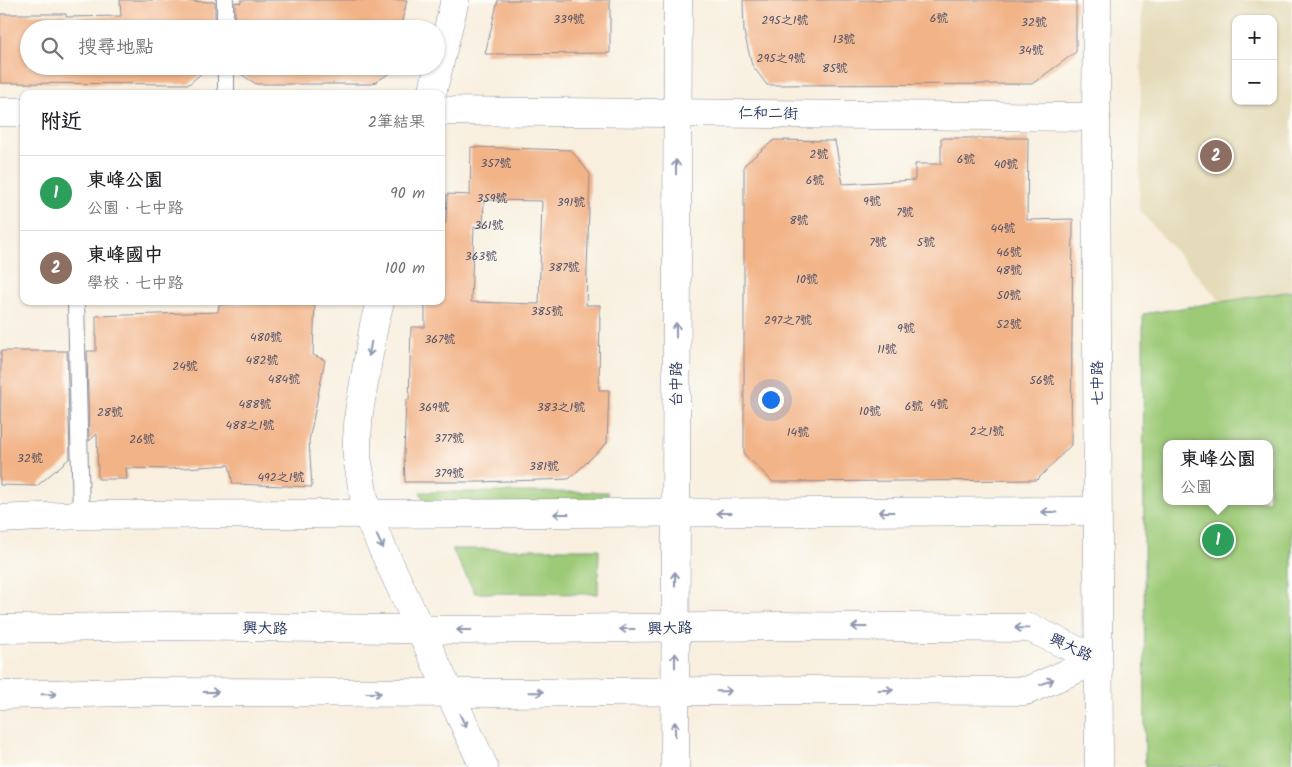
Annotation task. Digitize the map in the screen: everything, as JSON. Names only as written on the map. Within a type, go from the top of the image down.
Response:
[{"type":"street","points":[[445,41],[455,0]]},
{"type":"street","name":"台中路","points":[[675,767],[676,112],[678,0]]},
{"type":"street","name":"七中路","points":[[1097,0],[1099,767]]},
{"type":"street","points":[[433,90],[437,75]]},
{"type":"street","name":"仁和二街","points":[[445,111],[1096,117]]},
{"type":"street","points":[[0,112],[20,112]]},
{"type":"street","points":[[379,305],[359,412],[356,439],[356,458],[367,515],[484,767]]},
{"type":"street","points":[[0,519],[81,515],[1097,511]]},
{"type":"street","name":"興大路","points":[[0,629],[166,626],[420,629],[780,626],[1030,628],[1098,660]]},
{"type":"street","name":"興大路","points":[[0,695],[126,692],[1026,691],[1098,660]]},
{"type":"lane","points":[[225,0],[225,20]]},
{"type":"lane","points":[[226,75],[226,90]]},
{"type":"lane","points":[[76,305],[81,515]]},
{"type":"shaded area","points":[[1142,0],[1292,0],[1292,291],[1221,302],[1139,210]]},
{"type":"green space","points":[[1292,291],[1292,767],[1145,767],[1143,314]]},
{"type":"green space","points":[[420,492],[608,492],[608,516],[431,515]]},
{"type":"green space","points":[[452,549],[599,549],[598,594],[475,593]]},
{"type":"building","points":[[120,0],[215,2],[215,20],[20,20],[20,75],[200,75],[189,84],[0,83],[0,14],[66,14],[66,17],[121,16]]},
{"type":"building","points":[[241,0],[407,0],[402,20],[235,20],[235,2],[241,3]]},
{"type":"building","points":[[498,0],[610,0],[610,53],[485,54]]},
{"type":"building","points":[[743,0],[1076,0],[1076,52],[1032,84],[767,85],[752,65],[744,32]]},
{"type":"building","points":[[242,75],[387,75],[372,84],[256,84]]},
{"type":"building","points":[[941,138],[1028,138],[1027,220],[1073,219],[1071,445],[1037,480],[773,482],[744,454],[744,165],[774,140],[835,141],[843,184],[915,180],[915,164],[941,164]]},
{"type":"building","points":[[471,147],[571,150],[590,174],[586,305],[600,305],[599,390],[609,390],[607,443],[569,479],[405,482],[406,400],[409,400],[411,327],[425,327],[425,305],[445,305],[447,194],[470,195]],"holes":[[[484,200],[542,201],[539,304],[471,302],[474,227],[483,227]]]},
{"type":"building","points":[[219,305],[315,305],[313,355],[325,360],[309,441],[312,487],[233,484],[229,465],[169,469],[126,468],[127,479],[98,479],[97,434],[89,441],[87,351],[96,351],[96,316],[218,312]]},
{"type":"building","points":[[1,351],[67,351],[70,458],[37,486],[0,485]]},
{"type":"place","name":"東峰國中","points":[[1216,156]]},
{"type":"place","name":"東峰公園","points":[[1218,540]]}]
